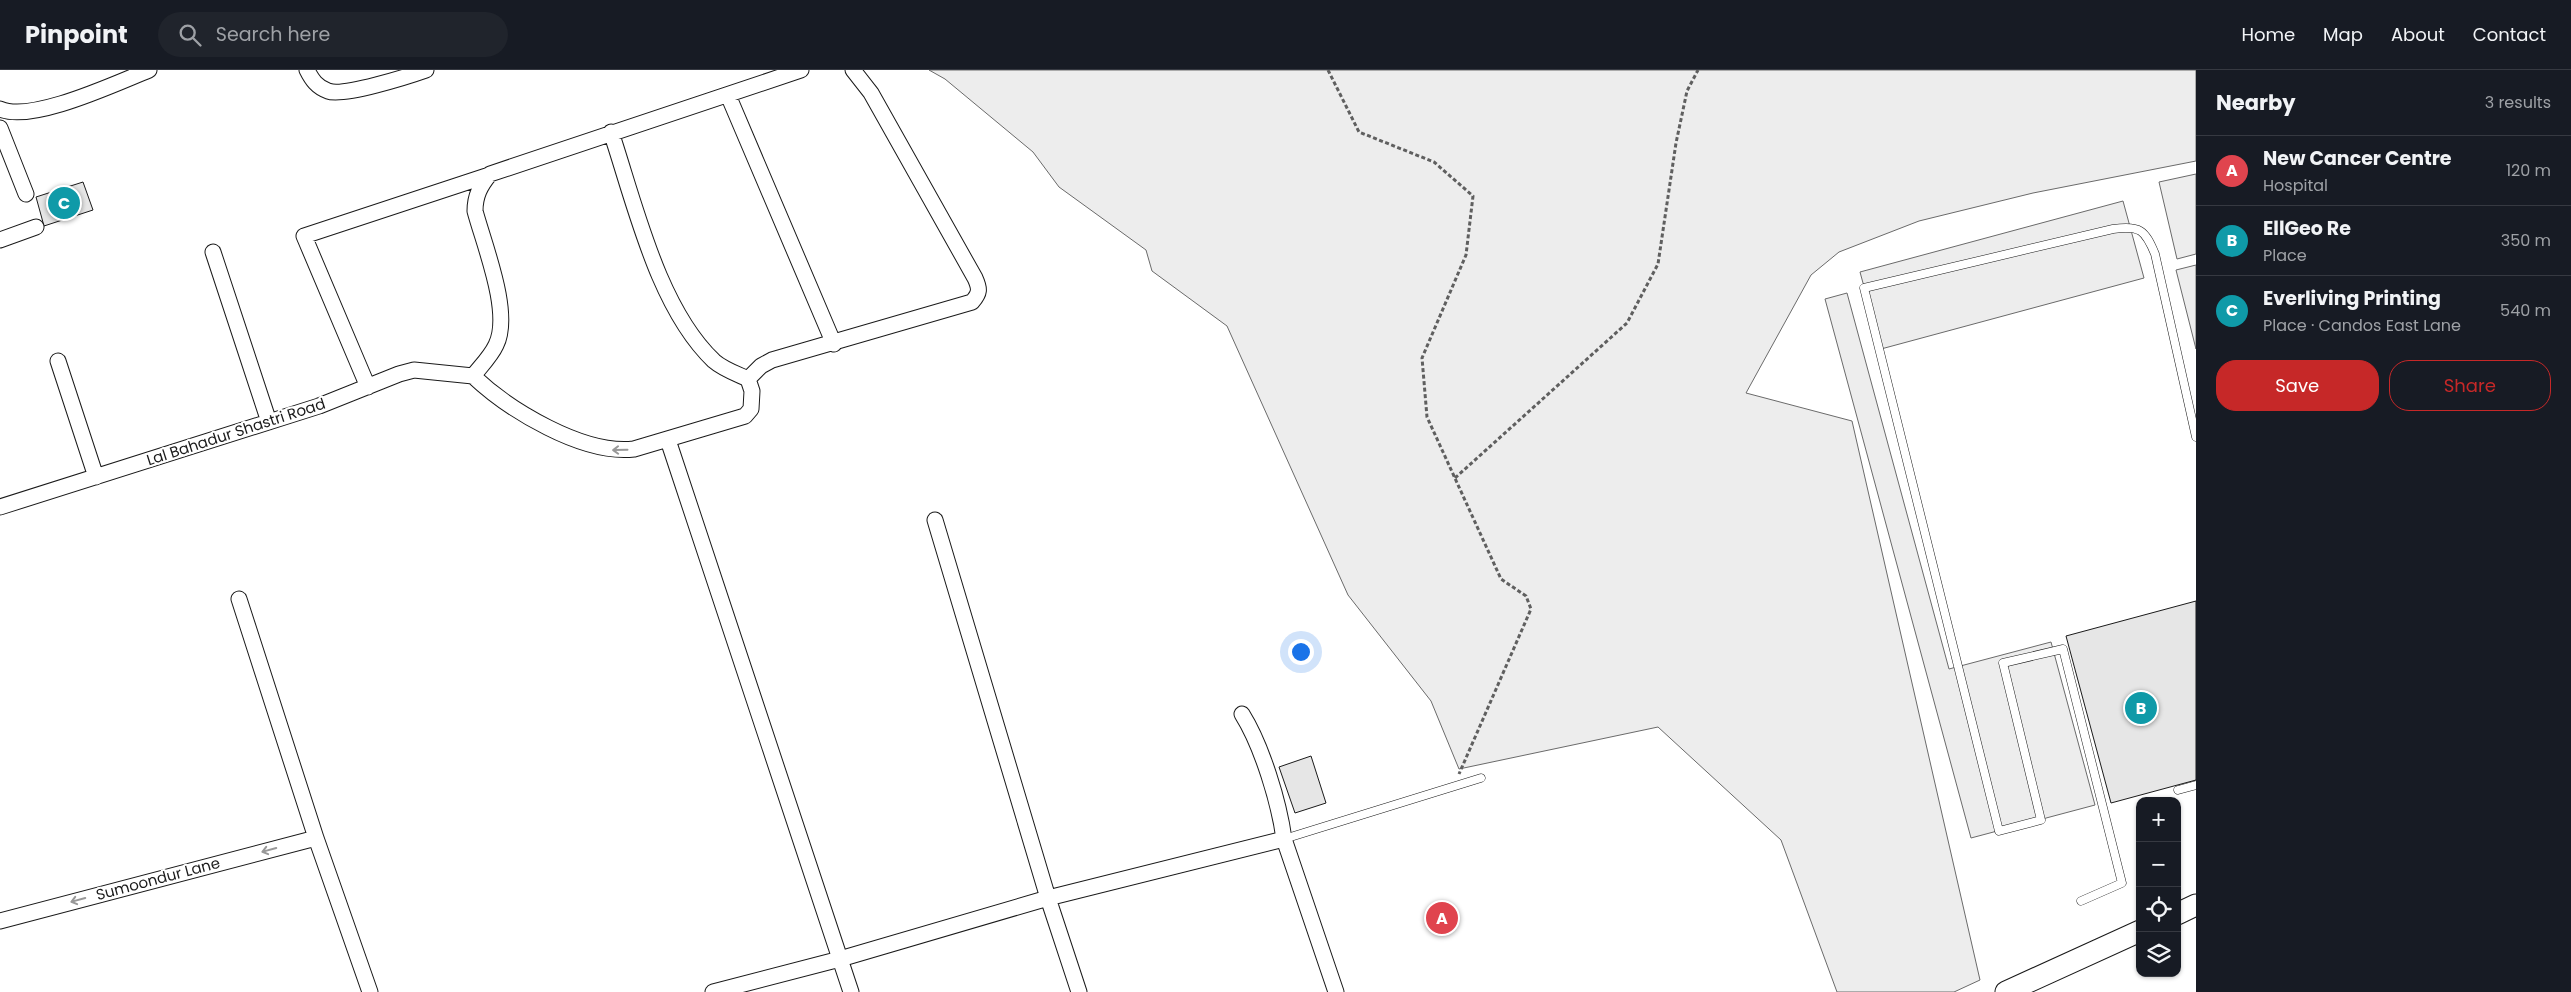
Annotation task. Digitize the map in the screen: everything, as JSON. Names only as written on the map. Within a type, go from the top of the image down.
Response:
[{"type":"main road","points":[[2181,912],[2196,905]]},
{"type":"main road","points":[[2006,992],[2138,932]]},
{"type":"street","points":[[0,109],[7,112],[30,112],[64,102],[149,70]]},
{"type":"street","points":[[307,70],[312,82],[329,92],[366,87],[426,70]]},
{"type":"street","points":[[368,387],[304,236],[801,70]]},
{"type":"street","points":[[748,379],[761,366],[772,360],[834,344],[972,302],[978,295],[980,287],[871,93],[853,70]]},
{"type":"street","points":[[728,95],[834,344]]},
{"type":"street","points":[[0,128],[26,194]]},
{"type":"street","points":[[611,132],[663,285],[686,328],[715,362],[748,379]]},
{"type":"street","points":[[490,174],[480,186],[474,202],[474,211],[500,304],[501,325],[496,345],[473,376],[494,396],[567,437],[617,451],[634,449],[668,440],[745,416],[751,409],[753,402],[748,379]]},
{"type":"street","points":[[0,240],[36,227]]},
{"type":"street","points":[[213,252],[269,422]]},
{"type":"street","points":[[58,361],[96,477]]},
{"type":"street","name":"Lal Bahadur Shastri Road","points":[[0,507],[319,406],[414,370],[473,376]]},
{"type":"street","points":[[668,440],[851,992]]},
{"type":"street","points":[[935,520],[1048,898],[1079,992]]},
{"type":"street","points":[[239,599],[316,838],[370,992]]},
{"type":"street","points":[[1242,714],[1252,730],[1261,756],[1281,817],[1284,839],[1336,992]]},
{"type":"street","name":"Sumoondur Lane","points":[[0,921],[316,838]]},
{"type":"street","points":[[713,992],[840,959],[1048,898],[1284,839]]},
{"type":"lane","points":[[2081,901],[2122,883],[2063,650],[2003,663],[2041,820],[1998,831],[1864,288],[2113,229],[2127,227],[2138,229],[2147,235],[2155,254],[2196,437]]},
{"type":"lane","points":[[1284,839],[1481,778]]},
{"type":"lane","points":[[2178,790],[2196,785]]},
{"type":"path","points":[[1328,70],[1359,132],[1434,162],[1473,196],[1466,255],[1422,358],[1427,417],[1501,579],[1526,596],[1531,609],[1453,787]]},
{"type":"path","points":[[1455,478],[1627,322],[1658,264],[1676,143],[1687,91],[1698,70]]},
{"type":"shaded area","points":[[929,70],[2196,70],[2196,161],[2033,193],[1919,221],[1839,252],[1811,275],[1746,393],[1852,421],[1980,980],[1954,992],[1837,992],[1781,840],[1658,727],[1459,769],[1431,701],[1348,595],[1227,326],[1152,271],[1146,250],[1059,187],[1033,152],[945,79]]},
{"type":"shaded area","points":[[2196,174],[2196,254],[2177,259],[2159,182]]},
{"type":"shaded area","points":[[2123,201],[2144,278],[1881,349],[1860,272]]},
{"type":"shaded area","points":[[2196,265],[2196,349],[2176,270]]},
{"type":"shaded area","points":[[1847,293],[1949,669],[2051,642],[2095,805],[1971,838],[1825,299]]},
{"type":"building","points":[[83,182],[93,210],[44,226],[36,197]]},
{"type":"building","points":[[2196,601],[2196,780],[2111,803],[2066,636]]},
{"type":"building","points":[[1311,756],[1326,803],[1295,813],[1279,767]]},
{"type":"place","name":"Everliving Printing","points":[[64,203]]},
{"type":"place","name":"EllGeo Re","points":[[2141,708]]},
{"type":"place","name":"New Cancer Centre","points":[[1442,918]]}]
